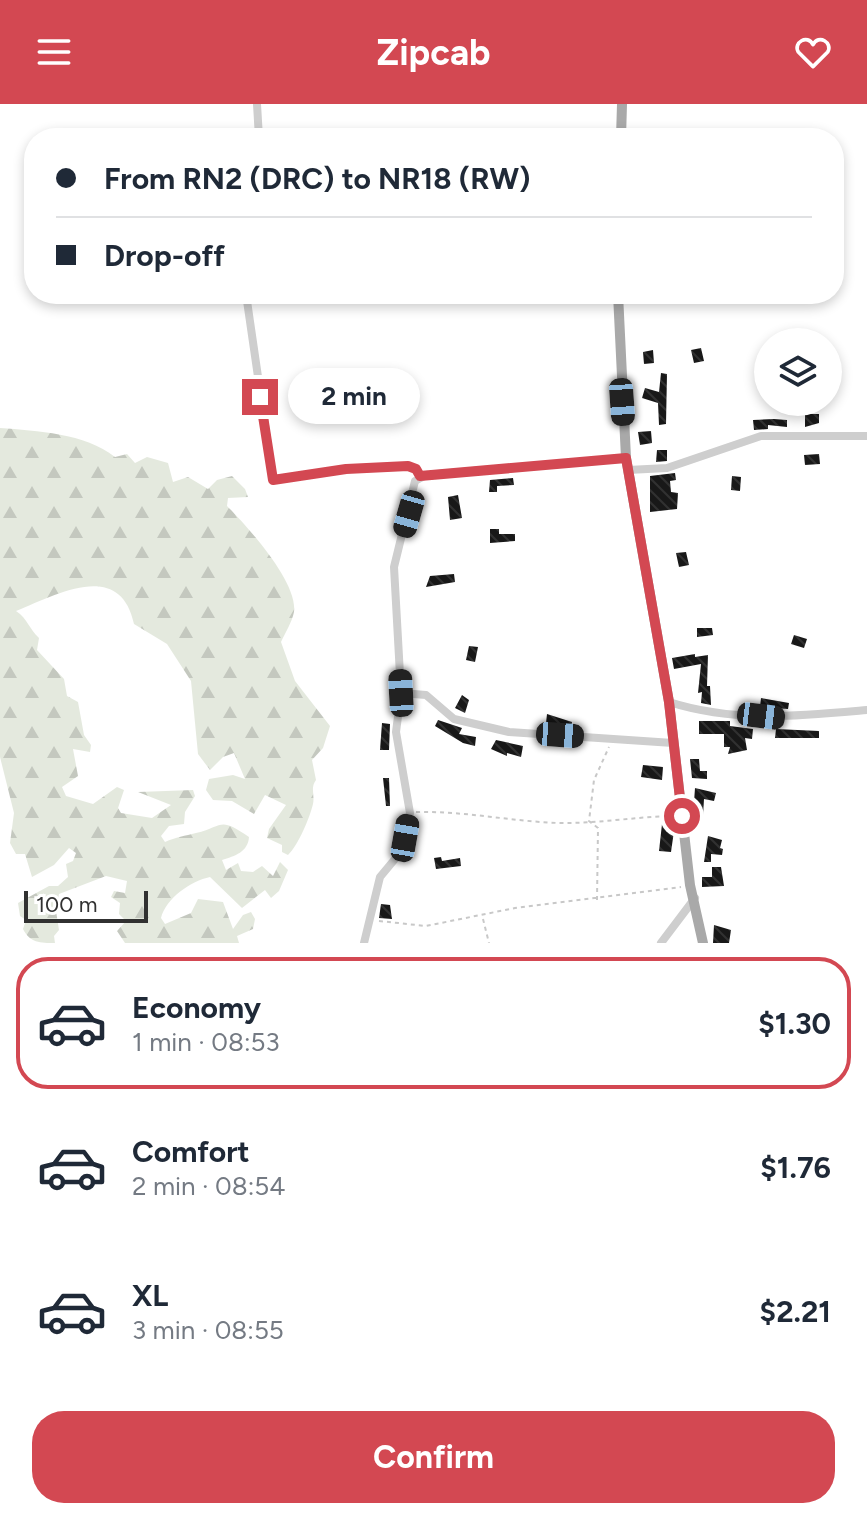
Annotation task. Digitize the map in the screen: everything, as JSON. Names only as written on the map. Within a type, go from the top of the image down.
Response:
[{"type":"main road","points":[[621,128],[622,104]]},
{"type":"main road","points":[[618,304],[626,458],[669,702],[690,885],[703,943]]},
{"type":"street","points":[[257,104],[258,128]]},
{"type":"street","points":[[247,304],[273,480],[346,469],[408,466],[416,469],[420,476]]},
{"type":"street","points":[[628,470],[667,468],[761,436],[867,436]]},
{"type":"street","points":[[364,943],[380,877],[395,859],[405,838],[410,813],[396,732],[401,693],[394,567],[415,481],[420,476],[626,458]]},
{"type":"street","points":[[401,693],[426,695],[454,719],[509,732],[673,743]]},
{"type":"street","points":[[669,702],[699,712],[778,718],[867,710]]},
{"type":"street","points":[[661,943],[695,897]]},
{"type":"path","points":[[589,821],[594,780],[611,738]]},
{"type":"path","points":[[410,813],[459,811],[543,822],[682,816]]},
{"type":"path","points":[[589,821],[598,828],[597,900]]},
{"type":"path","points":[[369,920],[426,926],[483,917],[515,908],[597,900],[690,885]]},
{"type":"path","points":[[483,917],[489,943]]},
{"type":"green space","points":[[0,428],[75,438],[115,457],[127,454],[135,463],[147,457],[168,463],[173,482],[188,477],[208,489],[217,480],[232,476],[245,489],[248,497],[228,498],[227,506],[270,555],[288,586],[294,612],[281,642],[295,681],[330,726],[323,748],[312,760],[316,780],[311,810],[300,838],[288,855],[282,852],[282,845],[267,838],[269,829],[286,805],[265,795],[254,814],[232,801],[213,800],[206,790],[209,779],[233,775],[245,779],[234,753],[223,757],[210,770],[198,754],[191,681],[167,644],[134,624],[127,604],[116,592],[102,587],[86,587],[16,611],[39,638],[37,650],[64,679],[67,696],[78,702],[84,735],[91,745],[90,752],[73,749],[78,776],[62,787],[66,796],[93,804],[117,787],[124,790],[118,808],[121,813],[152,818],[171,805],[138,792],[193,790],[195,796],[185,812],[184,824],[169,826],[161,836],[165,842],[222,824],[249,837],[243,850],[222,860],[226,870],[238,863],[241,871],[253,872],[262,866],[273,876],[280,862],[288,870],[279,891],[271,898],[265,890],[242,908],[210,877],[203,879],[187,886],[174,897],[161,918],[165,924],[191,913],[198,899],[223,902],[233,929],[243,915],[251,912],[255,919],[253,929],[237,936],[239,943],[125,943],[117,931],[126,921],[119,914],[120,903],[111,897],[114,891],[125,893],[127,881],[106,876],[59,894],[56,911],[59,930],[54,936],[55,943],[36,941],[23,929],[26,920],[20,916],[18,903],[49,886],[58,886],[68,877],[66,864],[73,861],[76,853],[69,848],[54,865],[32,877],[25,854],[16,854],[10,843],[14,813],[0,757]]},
{"type":"building","points":[[701,348],[704,361],[694,363],[691,350]]},
{"type":"building","points":[[653,350],[654,363],[644,364],[643,352]]},
{"type":"building","points":[[661,373],[667,374],[666,424],[659,425],[658,403],[642,398],[645,388],[659,392]]},
{"type":"building","points":[[805,416],[819,416],[819,423],[805,427]]},
{"type":"building","points":[[753,420],[787,420],[787,427],[768,425],[768,429],[754,430]]},
{"type":"building","points":[[651,431],[652,443],[640,445],[638,432]]},
{"type":"building","points":[[657,450],[667,450],[667,461],[656,462]]},
{"type":"building","points":[[819,454],[820,464],[805,465],[804,455]]},
{"type":"building","points":[[675,473],[676,480],[670,481],[671,492],[678,493],[677,509],[650,512],[650,476]]},
{"type":"building","points":[[732,476],[741,477],[740,491],[731,490]]},
{"type":"building","points":[[513,478],[514,485],[497,486],[497,492],[489,492],[490,480]]},
{"type":"building","points":[[458,495],[462,518],[450,520],[448,497]]},
{"type":"building","points":[[490,529],[499,529],[499,534],[515,534],[515,541],[490,543]]},
{"type":"building","points":[[686,552],[689,565],[679,567],[676,553]]},
{"type":"building","points":[[454,574],[455,582],[426,587],[430,576]]},
{"type":"building","points":[[697,628],[712,628],[713,635],[697,637]]},
{"type":"building","points":[[794,635],[807,639],[804,648],[791,644]]},
{"type":"building","points":[[469,646],[478,647],[475,662],[466,660]]},
{"type":"building","points":[[695,654],[695,657],[708,655],[707,686],[710,686],[711,705],[701,703],[702,692],[698,693],[701,664],[674,669],[672,658]]},
{"type":"building","points":[[462,695],[469,700],[465,713],[455,708]]},
{"type":"building","points":[[761,698],[789,703],[788,709],[760,707]]},
{"type":"building","points":[[547,714],[572,722],[571,729],[546,723]]},
{"type":"building","points":[[438,720],[462,728],[459,734],[476,737],[475,746],[463,743],[435,726]]},
{"type":"building","points":[[699,721],[730,721],[730,726],[753,729],[752,739],[745,738],[747,750],[728,754],[730,747],[724,747],[724,734],[699,734]]},
{"type":"building","points":[[382,723],[390,724],[389,750],[380,750]]},
{"type":"building","points":[[776,729],[819,731],[819,738],[775,738]]},
{"type":"building","points":[[496,740],[523,746],[521,757],[507,753],[507,756],[491,749]]},
{"type":"building","points":[[690,759],[699,759],[700,771],[707,771],[707,779],[692,778]]},
{"type":"building","points":[[643,765],[663,767],[662,780],[641,777]]},
{"type":"building","points":[[383,778],[389,778],[390,806],[386,806]]},
{"type":"building","points":[[695,788],[716,793],[714,801],[704,799],[703,816],[693,816]]},
{"type":"building","points":[[662,824],[674,831],[671,852],[659,851]]},
{"type":"building","points":[[708,836],[722,840],[720,848],[723,849],[722,855],[711,854],[711,862],[704,862]]},
{"type":"building","points":[[441,857],[442,861],[460,858],[461,866],[436,869],[434,858]]},
{"type":"building","points":[[712,867],[721,867],[724,886],[702,887],[702,877],[712,877]]},
{"type":"building","points":[[381,904],[390,905],[392,919],[379,918]]},
{"type":"building","points":[[714,925],[731,930],[729,943],[713,943]]},
{"type":"route","points":[[260,397],[273,480],[346,469],[408,466],[416,469],[420,476],[626,458],[669,702],[682,816]]}]
